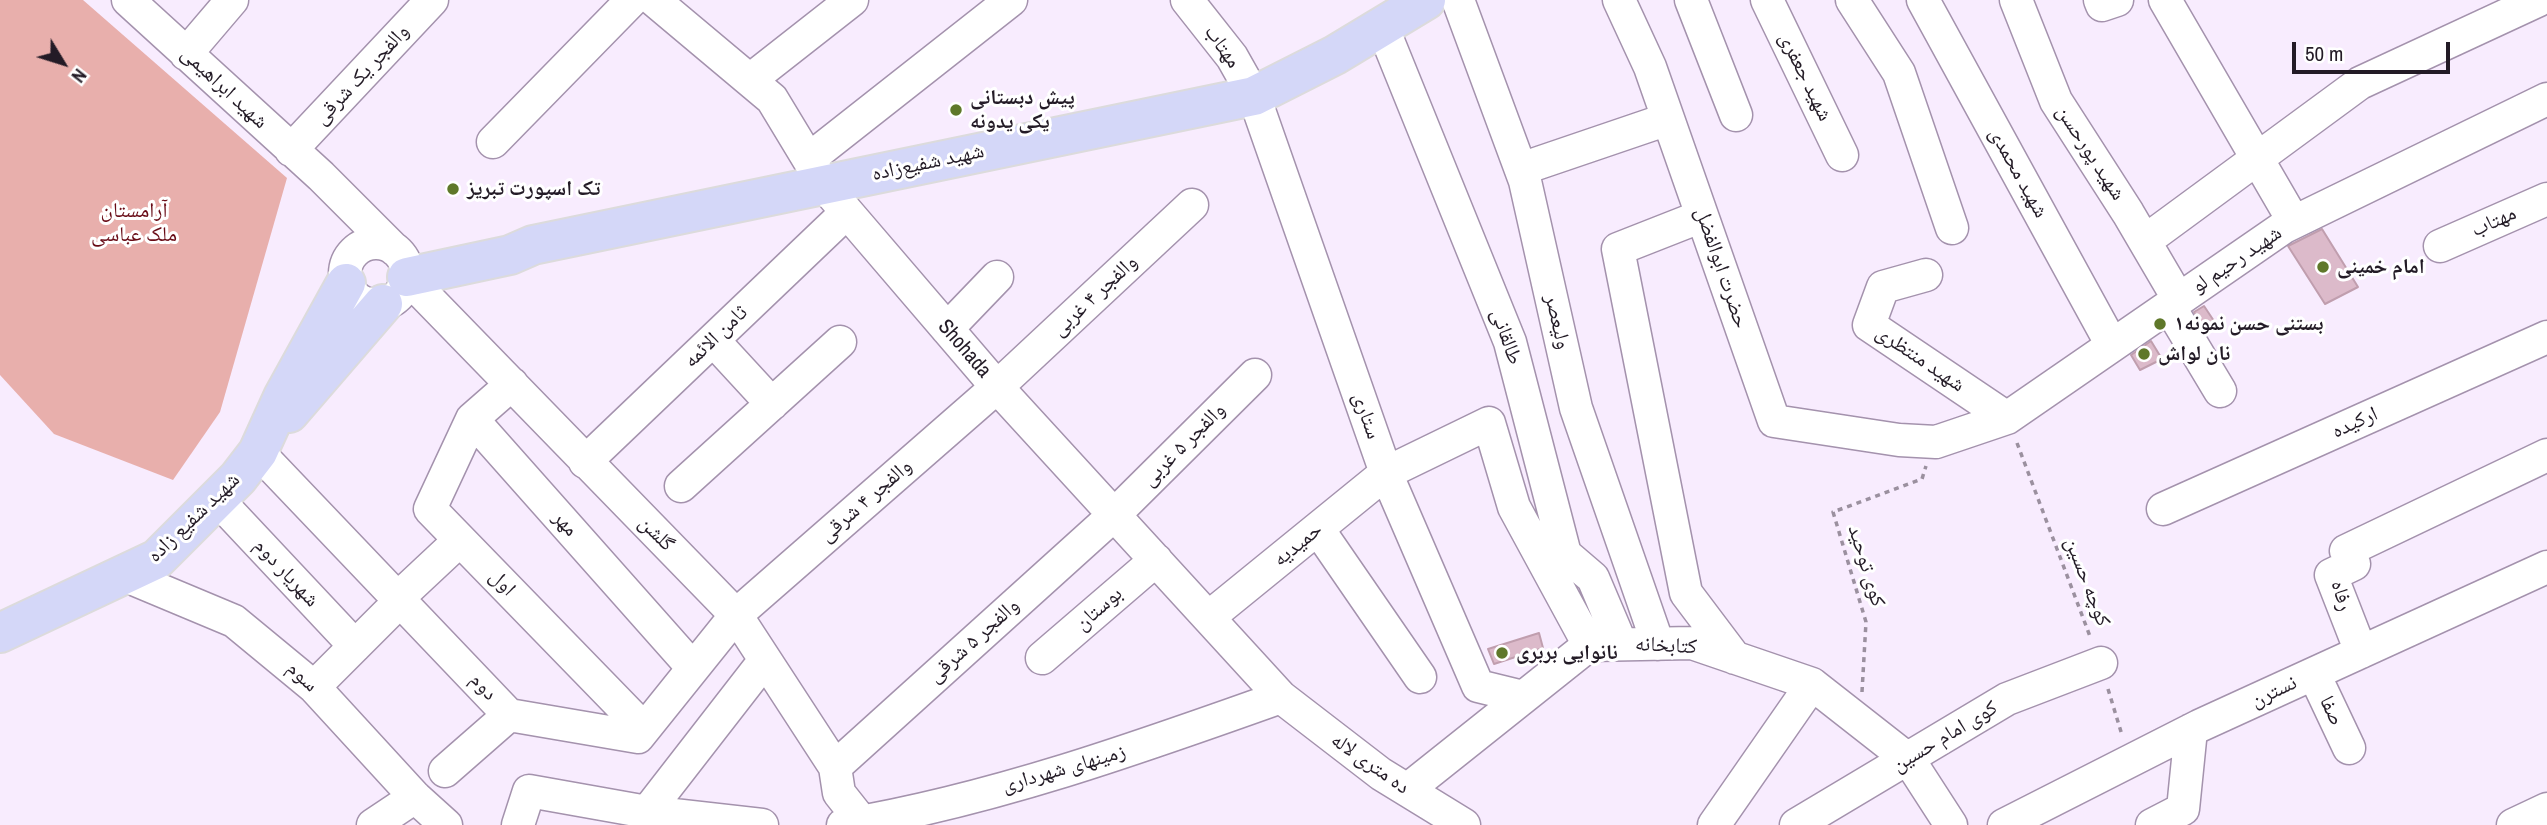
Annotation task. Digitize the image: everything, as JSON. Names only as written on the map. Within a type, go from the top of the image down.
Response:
[{"type":"main road","name":"شهید شفیع‌زاده","points":[[397,273],[510,255],[533,246],[1254,96],[1335,55],[1426,0]]},
{"type":"main road","name":"شهید شفیع زاده","points":[[260,447],[352,266]]},
{"type":"main road","name":"شهید شفیع زاده","points":[[0,633],[157,559],[217,499],[347,349],[397,273]]},
{"type":"street","name":"شهید ابراهیمی","points":[[128,0],[321,176],[397,273]]},
{"type":"street","points":[[187,54],[232,0]]},
{"type":"street","name":"والفجر یک شرقی","points":[[291,150],[432,0]]},
{"type":"street","points":[[493,142],[632,0]]},
{"type":"street","name":"Shohada","points":[[654,0],[772,99],[827,186],[947,329],[1281,697]]},
{"type":"street","points":[[750,80],[852,0]]},
{"type":"street","name":"ثامن الائمه","points":[[585,462],[713,340],[827,186],[1011,0]]},
{"type":"street","name":"مهتاب","points":[[1187,0],[1232,57],[1254,96]]},
{"type":"street","name":"ولیعصر","points":[[1458,0],[1521,169],[1576,408],[1658,644]]},
{"type":"street","name":"حضرت ابوالفضل","points":[[1619,0],[1650,67],[1774,421],[1899,440]]},
{"type":"street","points":[[1691,0],[1736,115]]},
{"type":"street","name":"شهید جعفری","points":[[1767,0],[1842,155]]},
{"type":"street","points":[[1852,0],[1899,73],[1952,228]]},
{"type":"street","name":"شهید محمدی","points":[[1923,0],[2112,345]]},
{"type":"street","name":"شهید پورحسن","points":[[2016,0],[2056,100],[2145,241],[2220,390]]},
{"type":"street","points":[[2165,0],[2294,222]]},
{"type":"street","points":[[2145,241],[2256,157],[2361,83],[2539,0]]},
{"type":"street","name":"طالقانی","points":[[1382,26],[1510,342],[1565,554],[1592,578],[1621,644]]},
{"type":"street","name":"ستاری","points":[[1254,96],[1386,473],[1478,687],[1523,697]]},
{"type":"street","name":"شهید رحیم لو","points":[[1899,440],[1936,442],[2007,418],[2294,222],[2547,99]]},
{"type":"street","points":[[1521,169],[1668,119]]},
{"type":"street","name":"شهید ابراهیمی","points":[[321,176],[352,266]]},
{"type":"street","name":"مهتاب","points":[[2440,246],[2547,199]]},
{"type":"street","name":"والفجر ۴ غربی","points":[[997,387],[1192,205]]},
{"type":"street","points":[[1702,216],[1618,249],[1686,593],[1735,658]]},
{"type":"street","points":[[377,243],[397,273],[365,303],[356,299],[352,266],[377,243]]},
{"type":"street","name":"گلشن","points":[[397,273],[512,384],[736,615],[835,767],[839,793],[852,823]]},
{"type":"street","name":"شهید منتظری","points":[[1927,275],[1883,287],[1868,325],[2007,418]]},
{"type":"street","points":[[947,329],[997,277]]},
{"type":"street","name":"ارکیده","points":[[2163,509],[2547,337]]},
{"type":"street","points":[[713,340],[772,404]]},
{"type":"street","points":[[681,486],[839,342]]},
{"type":"street","name":"والفجر ۵ غربی","points":[[1114,515],[1255,375]]},
{"type":"street","points":[[472,419],[512,384]]},
{"type":"street","name":"والفجر ۴ شرقی","points":[[736,615],[997,387]]},
{"type":"street","name":"اول","points":[[472,419],[430,509],[644,729]]},
{"type":"street","name":"مهر","points":[[472,419],[693,668]]},
{"type":"street","name":"حمیدیه","points":[[1209,617],[1386,473],[1489,423],[1514,507],[1590,645]]},
{"type":"street","name":"دوم","points":[[260,447],[393,605],[509,715],[638,737],[644,729]]},
{"type":"street","name":"رفاه","points":[[2361,652],[2331,575],[2354,564],[2346,551],[2547,455]]},
{"type":"street","name":"شهریار دوم","points":[[217,499],[355,646]]},
{"type":"street","name":"والفجر ۵ شرقی","points":[[835,767],[1114,515]]},
{"type":"street","points":[[1318,529],[1420,677]]},
{"type":"street","points":[[314,687],[460,540]]},
{"type":"street","name":"بوستان","points":[[1042,658],[1156,560]]},
{"type":"street","name":"نسترن","points":[[2004,825],[2191,730],[2547,567]]},
{"type":"street","name":"سوم","points":[[124,575],[234,621],[314,687],[415,797],[446,825]]},
{"type":"street","points":[[644,729],[736,615]]},
{"type":"street","name":"کتابخانه","points":[[1590,645],[1692,643],[1812,684],[1909,760],[1951,825]]},
{"type":"street","points":[[1406,790],[1590,645]]},
{"type":"street","points":[[647,812],[765,660]]},
{"type":"street","name":"کوی امام حسین","points":[[1796,825],[1909,760],[2007,699],[2101,663]]},
{"type":"street","name":"صفا","points":[[2314,674],[2349,748]]},
{"type":"street","points":[[1714,825],[1812,684]]},
{"type":"street","name":"ده متری لاله","points":[[1281,697],[1305,718],[1406,790],[1464,825]]},
{"type":"street","name":"زمینهای شهرداری","points":[[852,823],[1070,768],[1190,732],[1281,697]]},
{"type":"street","points":[[445,771],[509,715]]},
{"type":"street","points":[[2152,825],[2183,809],[2191,730]]},
{"type":"street","points":[[517,825],[529,791],[647,812],[762,825]]},
{"type":"street","points":[[373,825],[415,797]]},
{"type":"street","points":[[2513,825],[2547,809]]},
{"type":"path","name":"کوچه حسین","points":[[2007,418],[2101,663],[2129,761]]},
{"type":"path","name":"کوی توحید","points":[[1861,722],[1866,622],[1833,512],[1922,479],[1936,442]]},
{"type":"green space","name":"آرامستان ملک عباسی","points":[[0,0],[83,0],[287,178],[220,412],[173,480],[54,434],[0,375]]},
{"type":"building","name":"امام خمینی","points":[[2322,229],[2358,287],[2325,304],[2288,246]]},
{"type":"building","points":[[2204,306],[2218,327],[2207,333],[2194,312]]},
{"type":"building","name":"نان لواش","points":[[2151,341],[2162,359],[2140,370],[2131,355]]},
{"type":"building","points":[[1539,633],[1543,648],[1494,664],[1488,649]]},
{"type":"place","name":"پیش دبستانی یکی یدونه","points":[[956,110]]},
{"type":"place","name":"تک اسپورت تبریز","points":[[453,189]]},
{"type":"place","name":"امام خمینی","points":[[2323,267]]},
{"type":"place","name":"بستنی حسن نمونه۱","points":[[2160,324]]},
{"type":"place","name":"نان لواش","points":[[2144,354]]},
{"type":"place","name":"نانوایی بربری","points":[[1502,653]]}]
